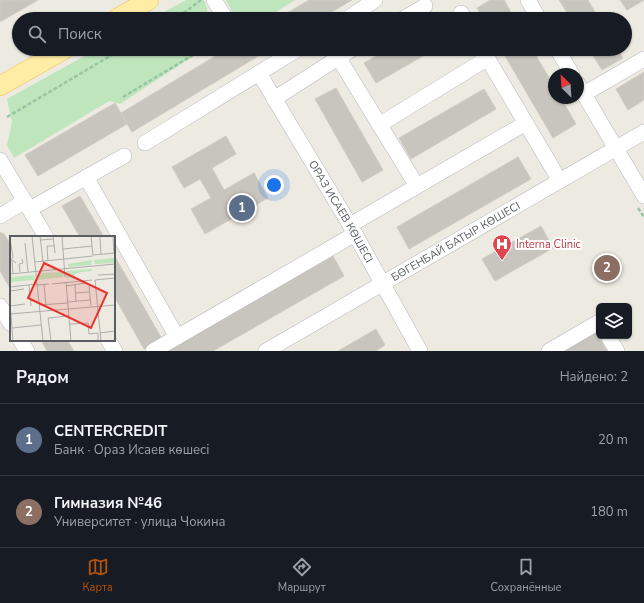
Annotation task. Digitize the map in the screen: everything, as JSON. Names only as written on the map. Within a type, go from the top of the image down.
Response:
[{"type":"main road","points":[[128,12],[149,0]]},
{"type":"main road","points":[[0,86],[52,56]]},
{"type":"street","points":[[214,0],[222,12]]},
{"type":"street","points":[[357,12],[375,0]]},
{"type":"street","points":[[528,0],[535,12]]},
{"type":"street","points":[[415,12],[425,6]]},
{"type":"street","points":[[145,143],[287,56]]},
{"type":"street","points":[[380,125],[481,56]]},
{"type":"street","points":[[487,56],[560,181]]},
{"type":"street","points":[[561,56],[568,68]]},
{"type":"street","points":[[274,99],[338,57],[417,186]]},
{"type":"street","points":[[584,88],[644,59]]},
{"type":"street","name":"ОРАЗ ИСАЕВ КӨШЕСІ","points":[[259,73],[353,229],[382,284],[413,349]]},
{"type":"street","points":[[584,94],[644,196]]},
{"type":"street","points":[[153,351],[353,229],[417,186],[526,123]]},
{"type":"street","name":"БӨГЕНБАЙ БАТЫР КӨШЕСІ","points":[[266,351],[644,132]]},
{"type":"street","points":[[0,216],[86,177],[124,156]]},
{"type":"street","points":[[0,160],[45,236]]},
{"type":"street","points":[[86,177],[177,337]]},
{"type":"street","points":[[0,306],[10,322]]},
{"type":"street","points":[[549,351],[596,324]]},
{"type":"street","points":[[610,339],[617,351]]},
{"type":"street","points":[[21,341],[27,351]]},
{"type":"street","points":[[109,341],[115,351]]},
{"type":"path","points":[[185,12],[200,0]]},
{"type":"path","points":[[7,117],[110,56]]},
{"type":"path","points":[[123,97],[191,56]]},
{"type":"green space","points":[[186,0],[204,0],[207,12],[164,12]]},
{"type":"green space","points":[[226,0],[295,0],[276,12],[232,12]]},
{"type":"green space","points":[[84,56],[193,56],[120,104],[109,101],[14,158],[7,145],[12,122],[7,99]]},
{"type":"building","points":[[0,0],[38,0],[17,12],[12,12],[12,15],[0,22]]},
{"type":"building","points":[[309,0],[352,0],[332,12],[289,12]]},
{"type":"building","points":[[490,0],[504,0],[511,12],[480,12],[477,8]]},
{"type":"building","points":[[559,0],[588,0],[595,12],[567,12]]},
{"type":"building","points":[[620,0],[644,0],[627,10]]},
{"type":"building","points":[[215,56],[258,56],[132,132],[121,113]]},
{"type":"building","points":[[376,56],[423,56],[376,83],[364,63]]},
{"type":"building","points":[[505,56],[536,56],[548,76],[548,104],[564,104],[576,124],[553,138]]},
{"type":"building","points":[[593,56],[622,56],[623,58],[602,70]]},
{"type":"building","points":[[644,72],[644,100],[628,110],[616,89]]},
{"type":"building","points":[[336,88],[383,170],[362,182],[315,99]]},
{"type":"building","points":[[484,89],[496,109],[411,159],[399,138]]},
{"type":"building","points":[[115,103],[127,124],[38,176],[25,155]]},
{"type":"building","points":[[226,136],[236,154],[212,168],[224,190],[254,173],[268,198],[205,234],[191,209],[211,198],[200,179],[184,188],[172,167]]},
{"type":"building","points":[[518,157],[531,179],[409,249],[397,227]]},
{"type":"building","points":[[80,196],[103,236],[79,236],[62,206]]},
{"type":"building","points":[[541,226],[553,248],[495,281],[482,259]]},
{"type":"building","points":[[0,232],[4,234],[10,243],[10,288],[0,271]]},
{"type":"building","points":[[333,256],[344,276],[213,351],[170,351],[169,349]]},
{"type":"building","points":[[115,257],[162,339],[144,349],[115,298]]},
{"type":"building","points":[[376,329],[385,345],[376,351],[338,351]]},
{"type":"building","points":[[595,331],[596,339],[600,339],[607,351],[560,351]]},
{"type":"building","points":[[42,341],[68,341],[74,351],[47,351]]},
{"type":"place","name":"CENTERCREDIT","points":[[242,208]]},
{"type":"place","name":"Interna Clinic","points":[[502,261]]},
{"type":"place","name":"Гимназия №46","points":[[607,268]]}]
